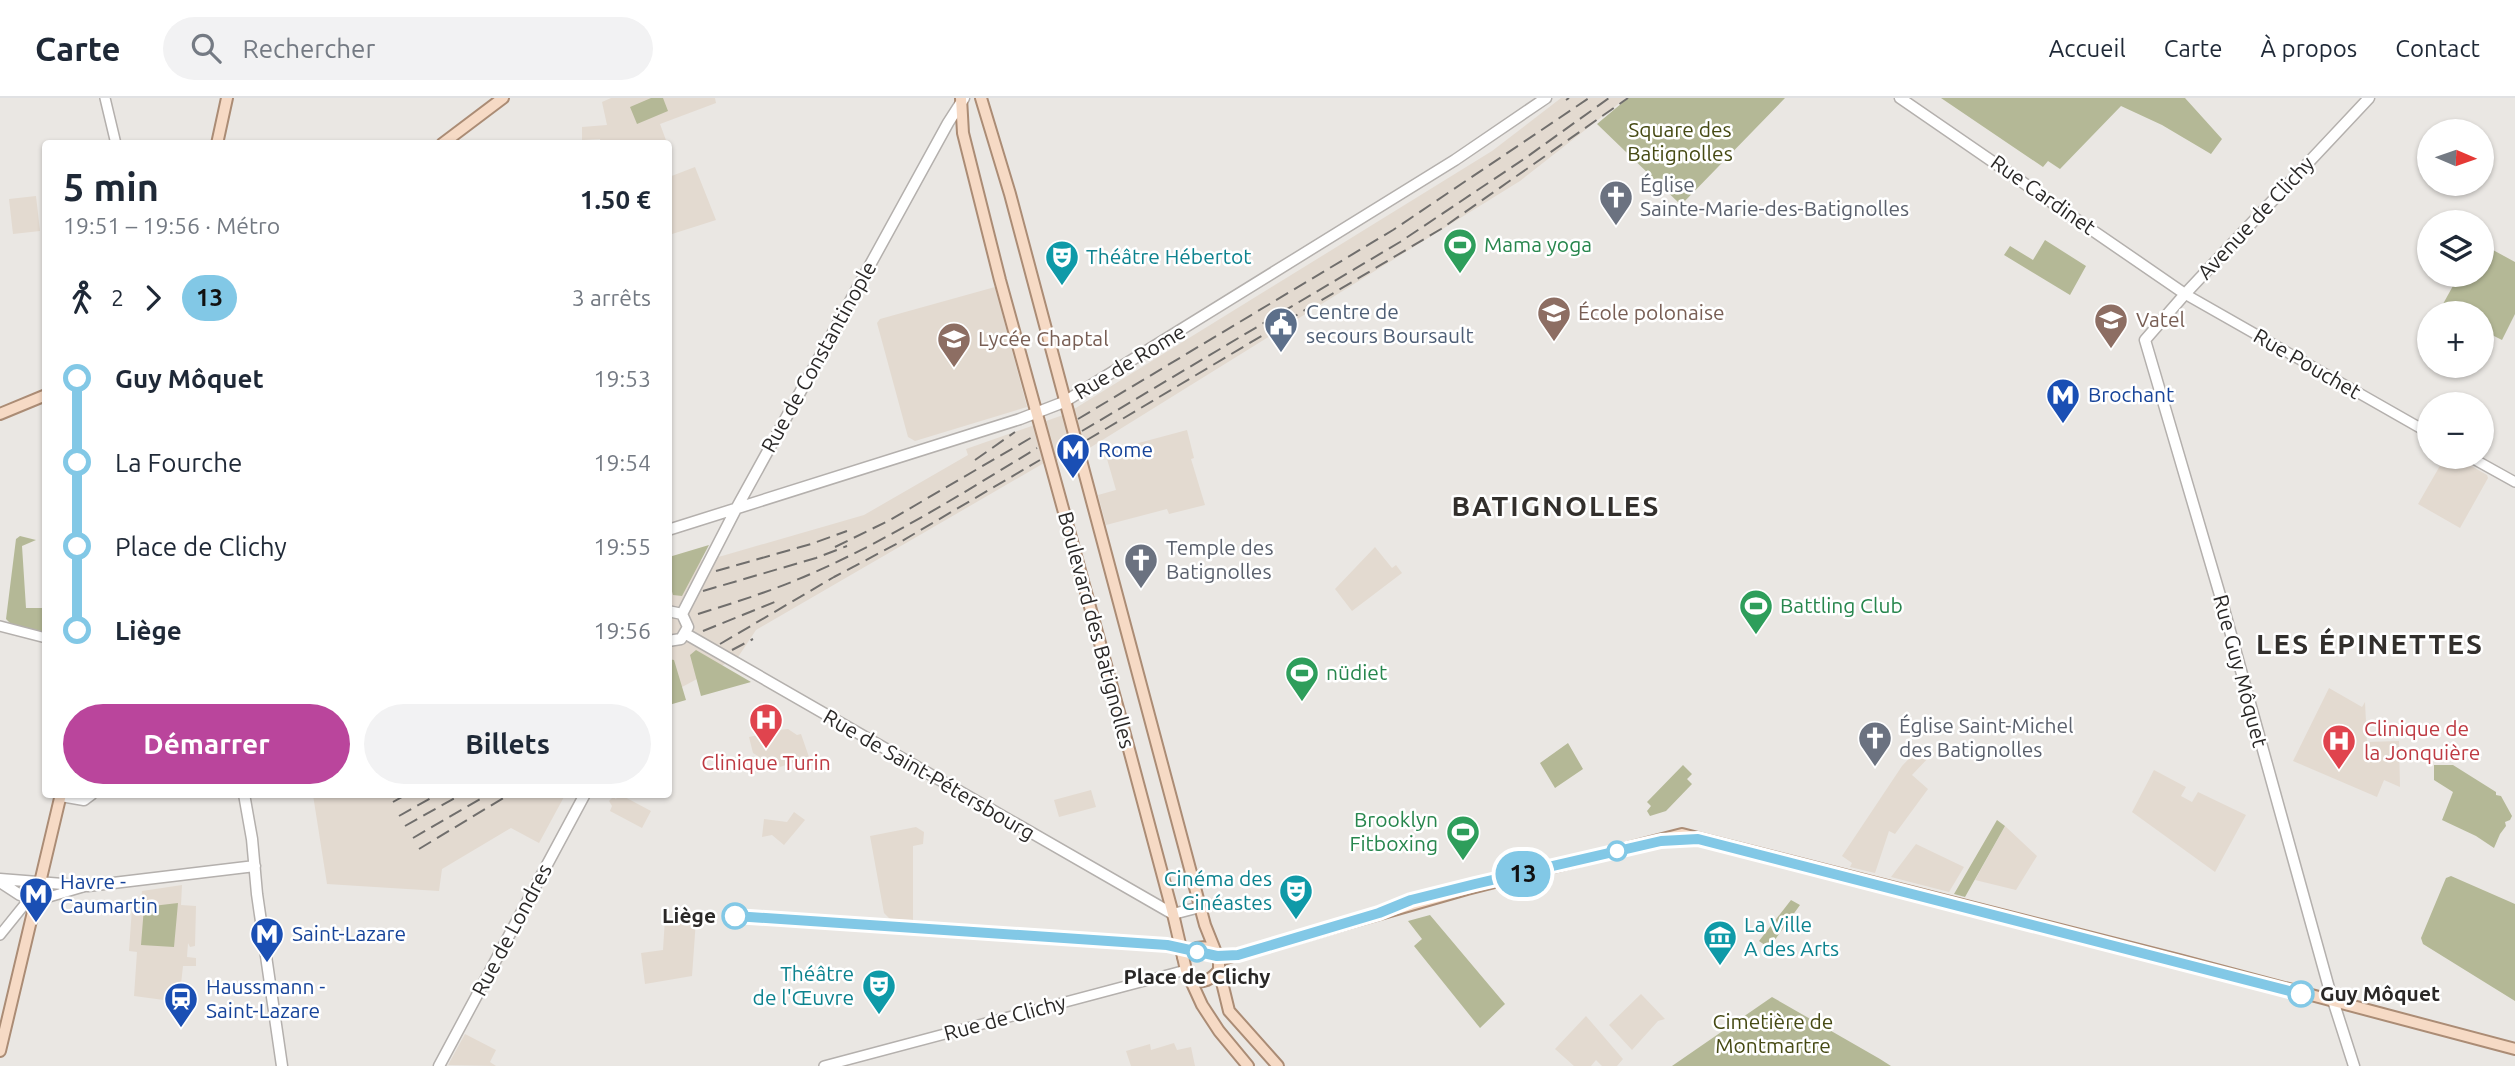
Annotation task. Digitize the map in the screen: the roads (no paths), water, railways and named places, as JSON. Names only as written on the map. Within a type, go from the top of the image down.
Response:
[{"type":"main road","points":[[218,140],[227,98]]},
{"type":"main road","points":[[447,140],[503,98]]},
{"type":"main road","name":"Boulevard des Batignolles","points":[[981,98],[1010,194],[1200,908]]},
{"type":"main road","name":"Rue de Rome","points":[[672,529],[1037,413],[1064,402],[1455,160],[1546,98]]},
{"type":"main road","name":"Rue Cardinet","points":[[1900,98],[2185,293]]},
{"type":"main road","name":"Avenue de Clichy","points":[[2145,340],[2185,293],[2248,230],[2369,98]]},
{"type":"main road","name":"Boulevard des Batignolles","points":[[962,99],[963,133],[1173,914]]},
{"type":"main road","name":"Rue de Constantinople","points":[[682,614],[736,509],[962,99]]},
{"type":"main road","name":"Rue Guy Môquet","points":[[2145,340],[2210,560],[2333,1002],[2354,1066]]},
{"type":"main road","points":[[0,414],[42,397]]},
{"type":"main road","points":[[672,612],[682,614],[687,624],[685,634],[678,640],[672,641]]},
{"type":"main road","name":"Rue de Saint-Pétersbourg","points":[[685,634],[1173,914]]},
{"type":"main road","points":[[0,1051],[60,798]]},
{"type":"main road","points":[[245,798],[282,1066]]},
{"type":"main road","name":"Rue de Londres","points":[[439,1066],[583,798]]},
{"type":"main road","points":[[1192,981],[1204,982],[1213,978],[1219,965],[1467,889],[1682,834],[2179,960],[2515,1049]]},
{"type":"main road","points":[[0,881],[20,895],[255,866]]},
{"type":"main road","points":[[0,881],[38,891]]},
{"type":"main road","points":[[1248,1066],[1202,1005],[1186,970],[1173,914],[1200,908],[1219,965],[1229,1011],[1278,1066]]},
{"type":"main road","points":[[1183,958],[1192,950],[1207,947],[1213,949]]},
{"type":"street","points":[[106,98],[115,140]]},
{"type":"street","name":"Rue Pouchet","points":[[2185,293],[2417,426]]},
{"type":"street","points":[[2492,469],[2515,482]]},
{"type":"street","points":[[0,626],[42,637]]},
{"type":"street","points":[[0,935],[38,891],[88,886]]},
{"type":"street","points":[[20,895],[23,906]]},
{"type":"street","name":"Rue de Clichy","points":[[824,1066],[1186,970]]},
{"type":"railway","points":[[1078,419],[1393,230],[1589,98]]},
{"type":"railway","points":[[1082,431],[1400,242],[1609,98]]},
{"type":"railway","points":[[1087,440],[1441,229],[1628,98]]},
{"type":"railway","points":[[975,460],[1015,432]]},
{"type":"railway","points":[[835,547],[890,520],[1034,436]]},
{"type":"railway","points":[[698,614],[782,586],[856,552],[918,519],[1037,448]]},
{"type":"railway","points":[[720,644],[1040,460]]},
{"type":"railway","points":[[716,571],[847,531]]},
{"type":"railway","points":[[703,591],[816,558],[847,546]]},
{"type":"railway","points":[[703,631],[777,601]]},
{"type":"railway","points":[[732,650],[753,639]]},
{"type":"railway","points":[[393,802],[400,798]]},
{"type":"railway","points":[[399,816],[431,798]]},
{"type":"railway","points":[[405,826],[455,798]]},
{"type":"railway","points":[[413,838],[482,798]]},
{"type":"railway","points":[[419,849],[503,798]]},
{"type":"metro line","name":"13","points":[[735,916],[1167,945],[1217,956],[1238,955],[1379,913],[1411,900],[1642,845],[1698,839],[2301,994]]},
{"type":"place","name":"Église Sainte-Marie-des-Batignolles","points":[[1616,227]]},
{"type":"place","name":"Mama yoga","points":[[1460,275]]},
{"type":"place","name":"Théâtre Hébertot","points":[[1062,287]]},
{"type":"place","name":"École polonaise","points":[[1554,343]]},
{"type":"place","name":"Vatel","points":[[2111,350]]},
{"type":"place","name":"Centre de secours Boursault","points":[[1281,354]]},
{"type":"place","name":"Lycée Chaptal","points":[[954,369]]},
{"type":"place","name":"Brochant","points":[[2063,425]]},
{"type":"place","name":"Rome","points":[[1073,480]]},
{"type":"place","name":"Temple des Batignolles","points":[[1141,590]]},
{"type":"place","name":"Battling Club","points":[[1756,636]]},
{"type":"place","name":"nüdiet","points":[[1302,703]]},
{"type":"place","name":"Clinique Turin","points":[[766,750]]},
{"type":"place","name":"Église Saint-Michel des Batignolles","points":[[1875,768]]},
{"type":"place","name":"Clinique de la Jonquière","points":[[2339,771]]},
{"type":"place","name":"Brooklyn Fitboxing","points":[[1463,862]]},
{"type":"place","name":"Liège","points":[[735,916]]},
{"type":"place","name":"Cinéma des Cinéastes","points":[[1296,921]]},
{"type":"place","name":"Havre - Caumartin","points":[[36,924]]},
{"type":"place","name":"Place de Clichy","points":[[1197,952]]},
{"type":"place","name":"Saint-Lazare","points":[[267,964]]},
{"type":"place","name":"La Ville A des Arts","points":[[1720,967]]},
{"type":"place","name":"Guy Môquet","points":[[2301,994]]},
{"type":"place","name":"Théâtre de l'Œuvre","points":[[879,1016]]},
{"type":"place","name":"Haussmann - Saint-Lazare","points":[[181,1029]]},
{"type":"district","name":"BATIGNOLLES","points":[[1556,506]]},
{"type":"district","name":"LES ÉPINETTES","points":[[2370,644]]},
{"type":"park label","name":"Square des Batignolles","points":[[1680,142]]},
{"type":"park label","name":"Cimetière de Montmartre","points":[[1773,1034]]}]
